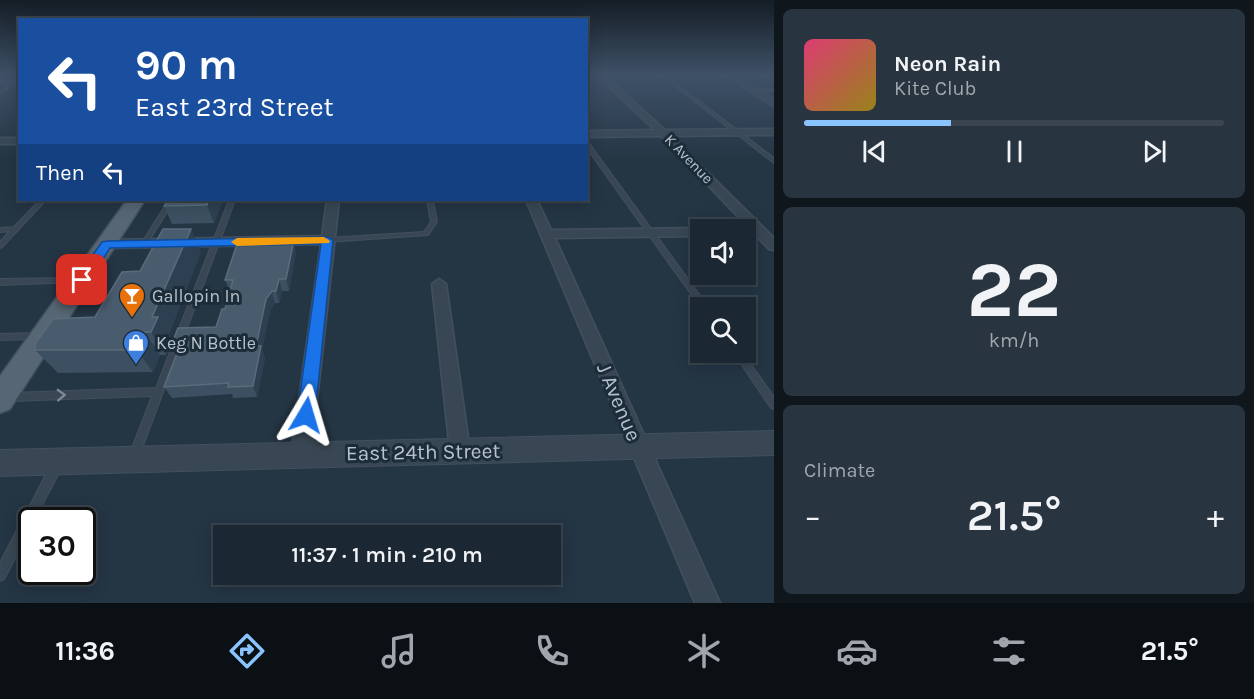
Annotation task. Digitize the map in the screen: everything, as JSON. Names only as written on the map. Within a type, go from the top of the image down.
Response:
[{"type":"main road","points":[[3,392],[54,326],[135,201]]},
{"type":"street","name":"K Avenue","points":[[632,104],[664,134],[741,219]]},
{"type":"street","points":[[588,134],[774,132]]},
{"type":"street","points":[[0,141],[17,139]]},
{"type":"street","points":[[301,455],[333,201]]},
{"type":"street","name":"J Avenue","points":[[532,201],[708,603]]},
{"type":"street","points":[[756,231],[774,231]]},
{"type":"street","points":[[548,234],[690,232]]},
{"type":"street","name":"K Avenue","points":[[756,234],[774,246]]},
{"type":"street","points":[[107,244],[144,244],[159,248],[214,242],[327,240]]},
{"type":"street","points":[[439,284],[460,451]]},
{"type":"street","name":"East 24th Street","points":[[0,463],[774,442]]},
{"type":"lane","points":[[702,104],[774,160]]},
{"type":"lane","points":[[588,146],[697,297]]},
{"type":"lane","points":[[0,246],[42,201]]},
{"type":"lane","points":[[144,244],[171,201]]},
{"type":"lane","points":[[133,459],[231,201]]},
{"type":"lane","points":[[327,240],[426,234],[434,222],[430,201]]},
{"type":"lane","points":[[0,230],[15,229]]},
{"type":"lane","points":[[0,282],[82,280]]},
{"type":"lane","points":[[0,337],[54,326]]},
{"type":"lane","points":[[745,363],[774,405]]},
{"type":"lane","points":[[3,392],[158,392]]},
{"type":"lane","points":[[0,575],[59,461]]},
{"type":"building","points":[[167,201],[209,201],[207,205],[164,206]]},
{"type":"building","points":[[163,229],[191,229],[152,317],[158,317],[151,332],[145,332],[137,350],[35,350],[35,344],[53,319],[95,317],[122,272],[140,271]]},
{"type":"building","points":[[294,240],[286,279],[279,279],[276,291],[272,291],[266,299],[256,346],[261,346],[253,386],[228,387],[229,383],[164,387],[181,343],[172,343],[178,328],[216,327],[222,309],[225,309],[233,280],[225,280],[238,241]]},
{"type":"slow traffic","points":[[237,242],[324,241]]},
{"type":"place","name":"Gallopin In","points":[[132,319]]},
{"type":"place","name":"Keg N Bottle","points":[[136,366]]},
{"type":"route","points":[[82,280],[107,244],[327,240],[306,415]]}]
